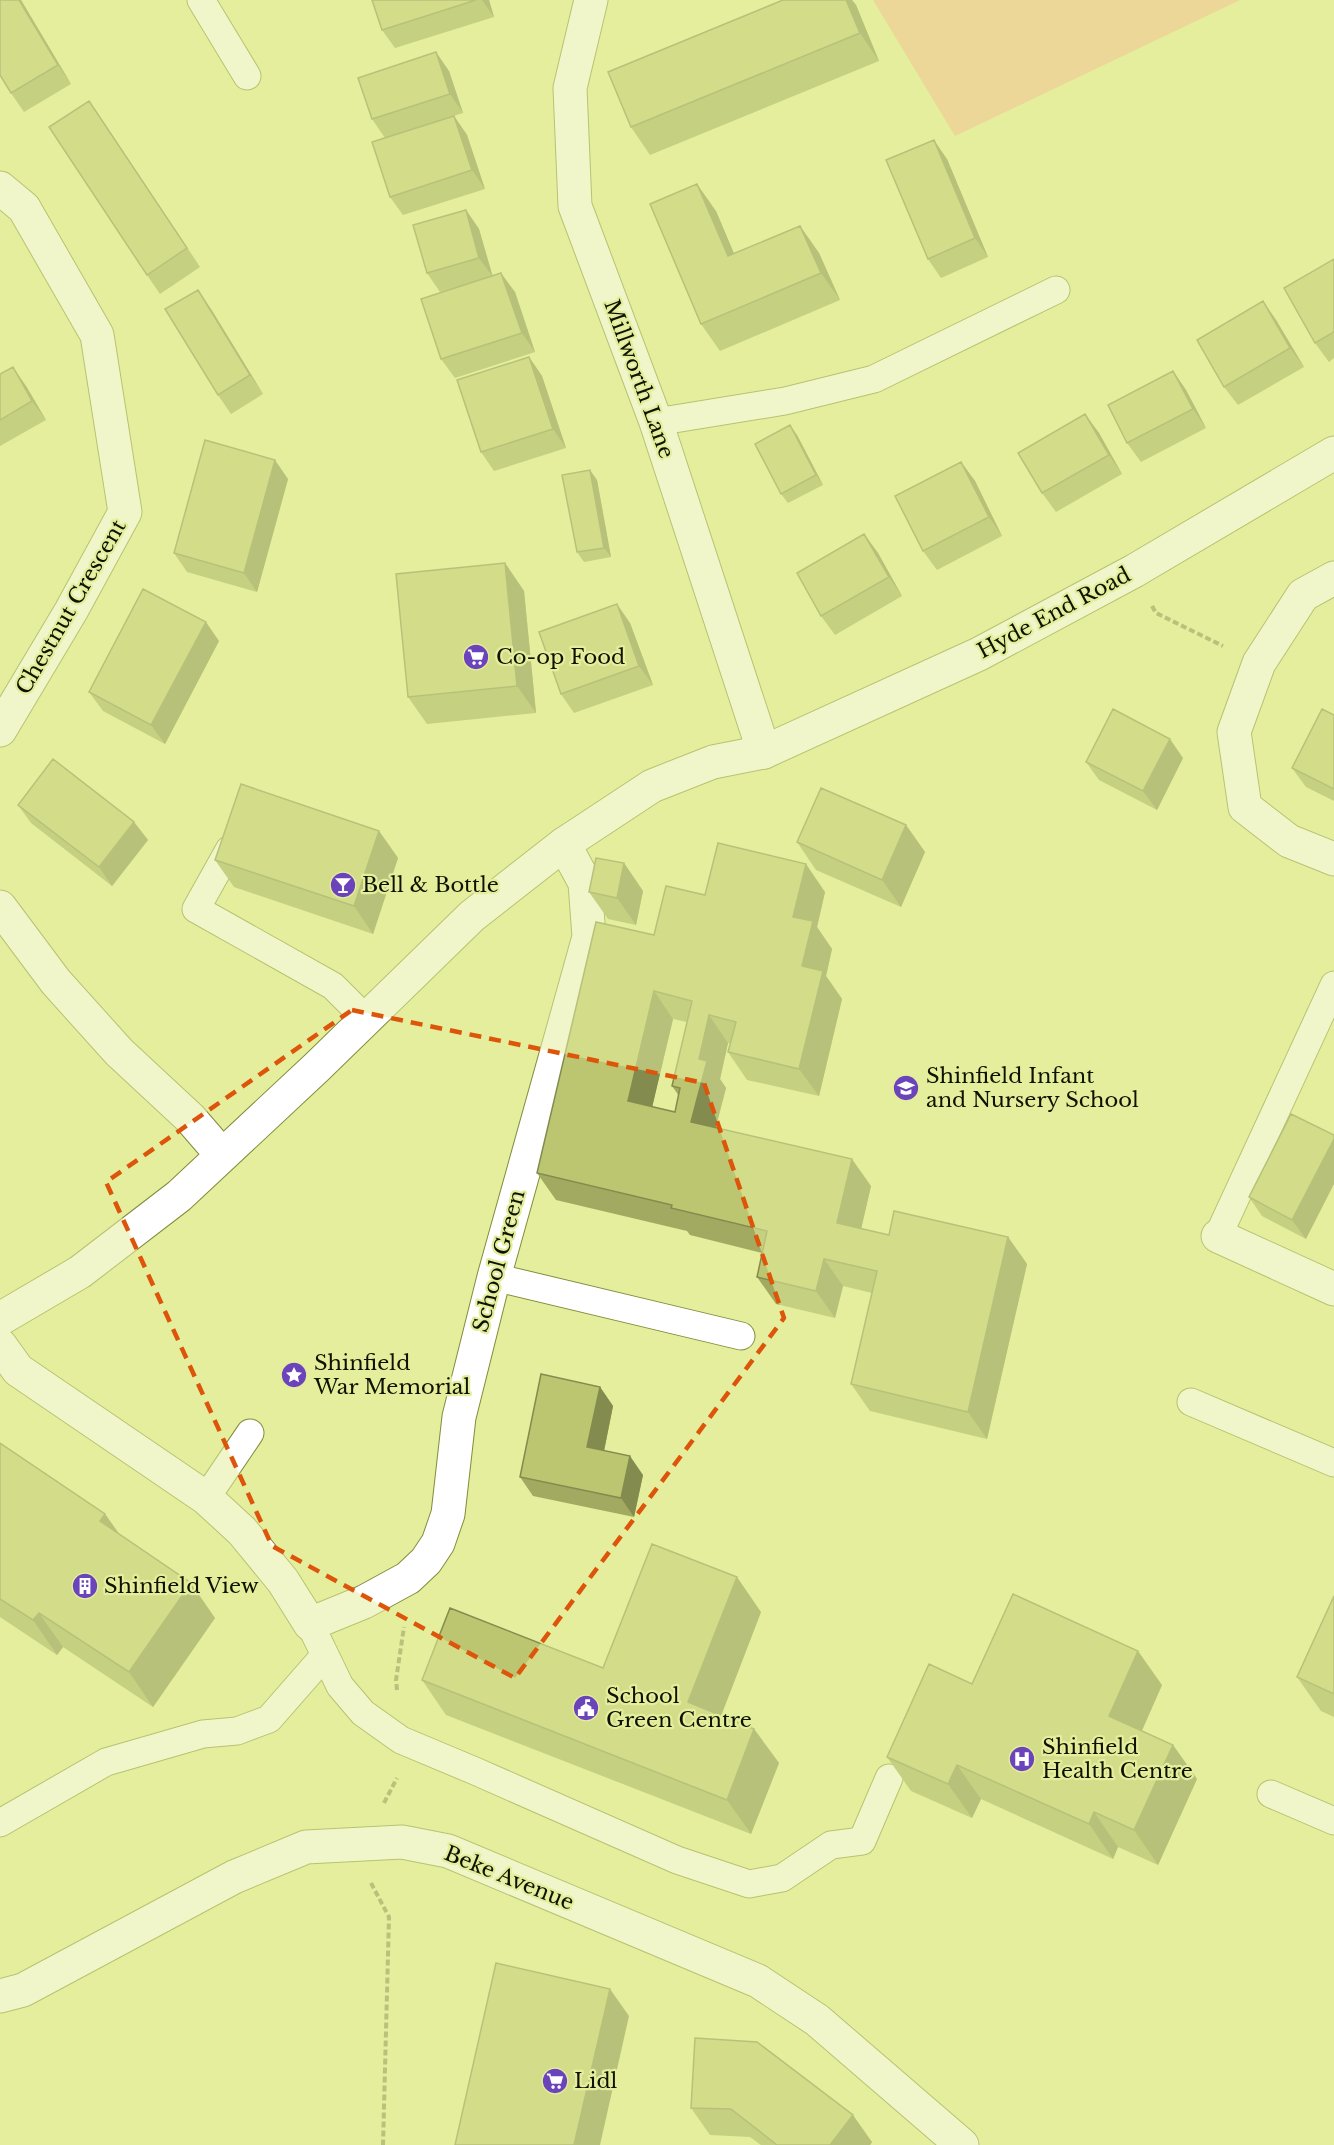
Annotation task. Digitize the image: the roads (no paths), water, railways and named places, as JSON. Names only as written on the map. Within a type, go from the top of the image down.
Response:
[{"type":"street","name":"Millworth Lane","points":[[591,0],[570,88],[575,206],[656,422],[764,752]]},
{"type":"street","name":"Chestnut Crescent","points":[[0,188],[24,208],[97,334],[125,512],[71,610],[10,693],[0,730]]},
{"type":"street","name":"Hyde End Road","points":[[764,752],[979,654],[1134,571],[1334,453]]},
{"type":"street","points":[[1334,578],[1303,595],[1259,663],[1234,732],[1245,807],[1289,842],[1334,859]]},
{"type":"street","points":[[0,1319],[80,1272],[179,1196],[317,1067],[472,916],[564,844],[651,786],[713,762],[764,752]]},
{"type":"street","name":"School Green","points":[[310,1624],[364,1602],[408,1578],[426,1561],[438,1543],[448,1514],[459,1417],[494,1277],[589,937],[585,883],[564,844]]},
{"type":"street","points":[[0,907],[56,982],[119,1052],[190,1118],[222,1155]]},
{"type":"street","points":[[1218,1236],[1334,1289]]},
{"type":"street","points":[[0,1345],[18,1370],[206,1498],[242,1531],[283,1581],[310,1624]]},
{"type":"street","name":"Beke Avenue","points":[[0,1996],[23,1990],[234,1877],[306,1847],[402,1842],[448,1851],[758,1981],[817,2020],[950,2141]]},
{"type":"lane","points":[[201,0],[247,76]]},
{"type":"lane","points":[[656,422],[785,401],[874,379],[1056,290]]},
{"type":"lane","points":[[229,850],[196,909],[333,986],[365,1018]]},
{"type":"lane","points":[[1218,1236],[1334,985]]},
{"type":"lane","points":[[494,1277],[741,1336]]},
{"type":"lane","points":[[1191,1402],[1334,1463]]},
{"type":"lane","points":[[206,1498],[250,1433]]},
{"type":"lane","points":[[310,1624],[340,1686],[363,1713],[400,1740],[677,1860],[749,1884],[782,1878],[831,1845],[861,1841],[890,1779]]},
{"type":"lane","points":[[0,1823],[106,1762],[203,1734],[237,1731],[269,1719],[325,1655]]},
{"type":"lane","points":[[1271,1794],[1334,1821]]},
{"type":"place","name":"Co-op Food","points":[[476,657]]},
{"type":"place","name":"Bell & Bottle","points":[[343,885]]},
{"type":"place","name":"Shinfield Infant and Nursery School","points":[[906,1088]]},
{"type":"place","name":"Shinfield War Memorial","points":[[294,1375]]},
{"type":"place","name":"Shinfield View","points":[[85,1586]]},
{"type":"place","name":"School Green Centre","points":[[586,1708]]},
{"type":"place","name":"Shinfield Health Centre","points":[[1022,1759]]},
{"type":"place","name":"Lidl","points":[[555,2081]]}]
